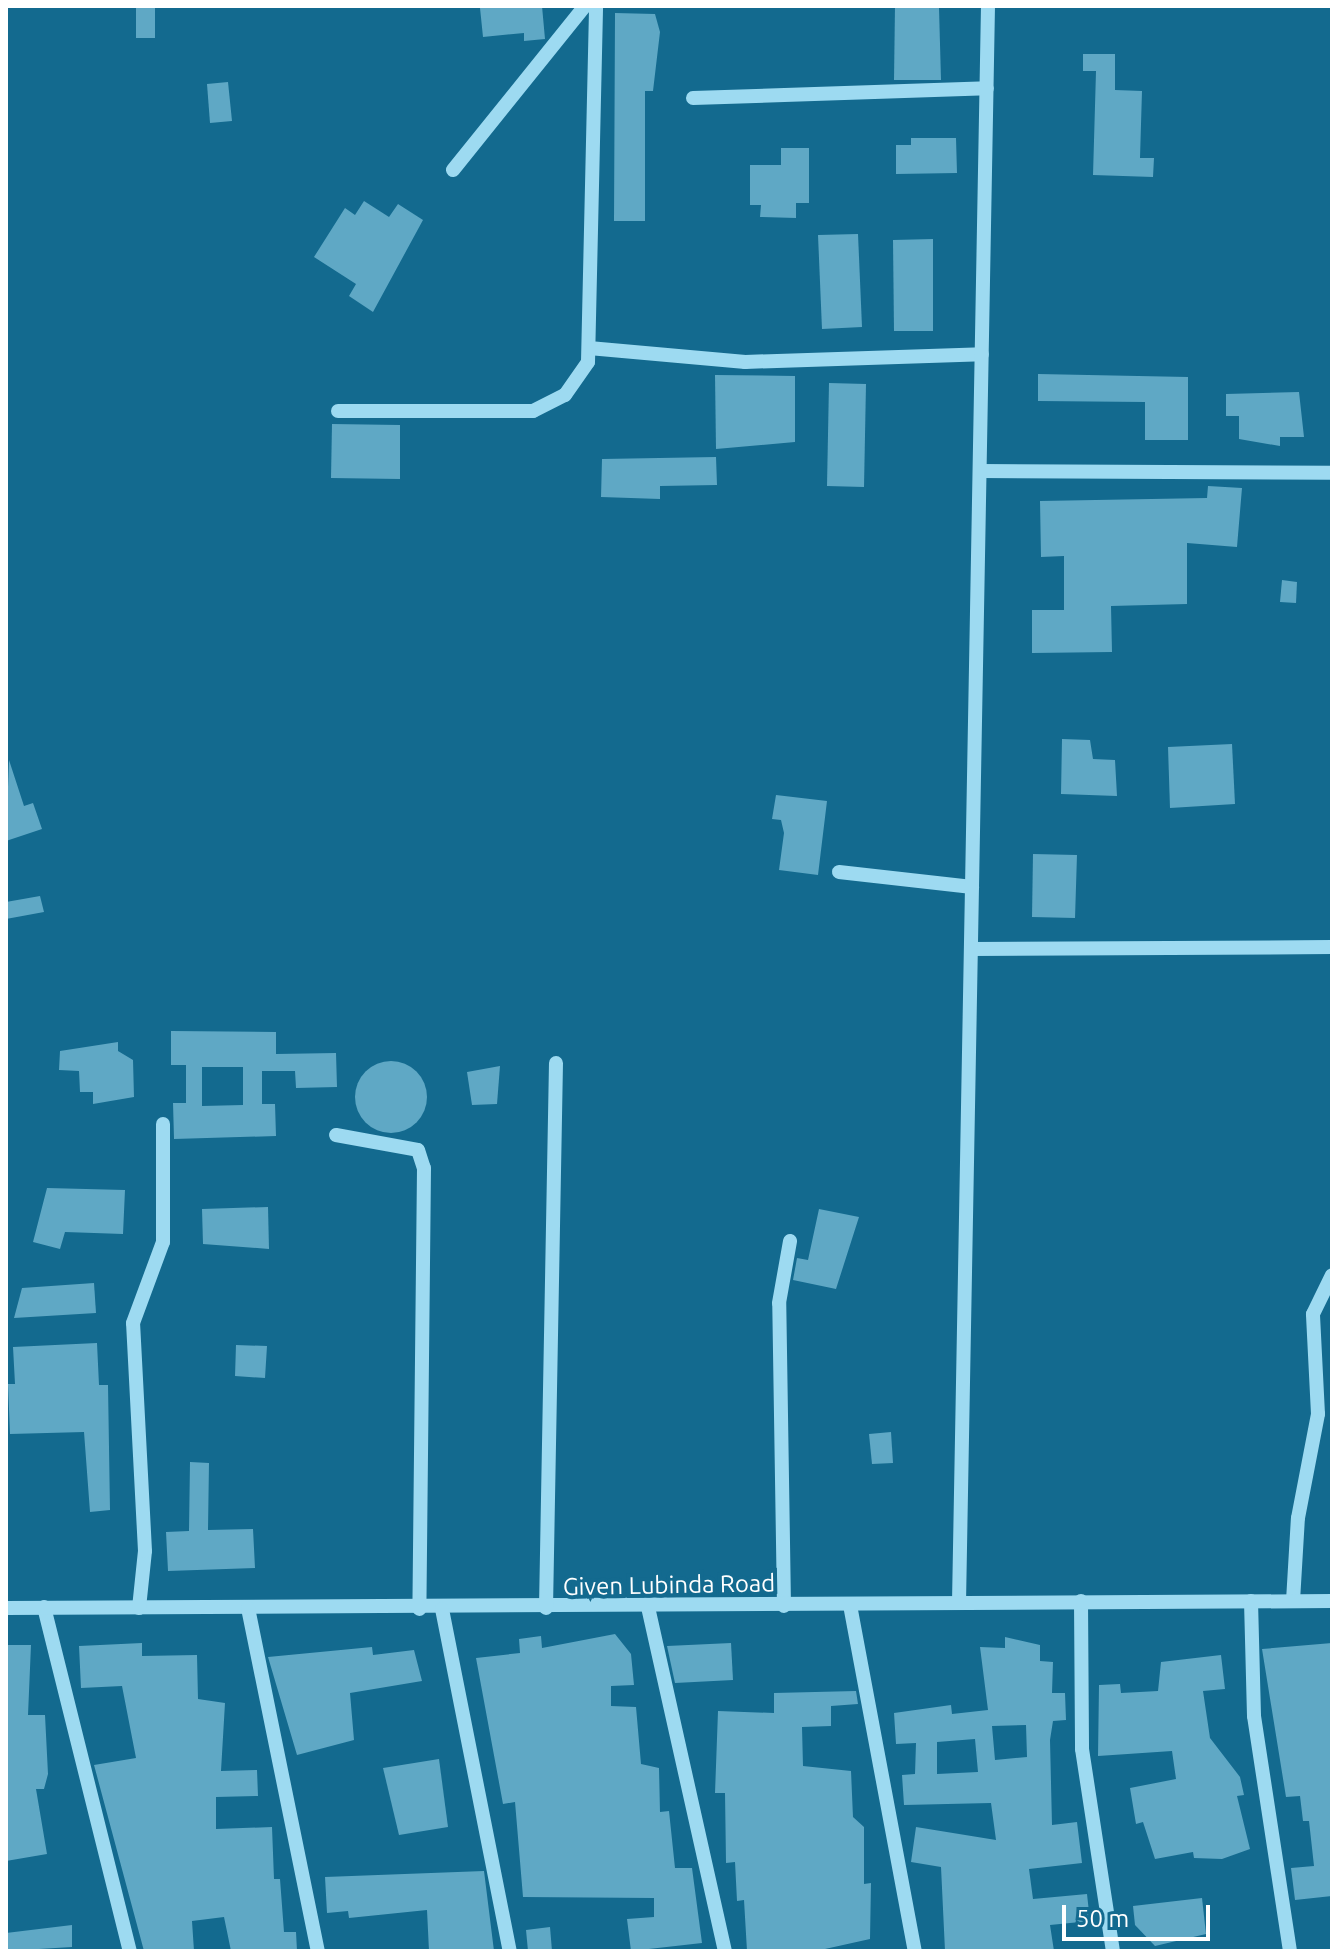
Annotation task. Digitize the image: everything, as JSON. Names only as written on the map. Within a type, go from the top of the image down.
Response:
[{"type":"street","points":[[453,170],[585,6]]},
{"type":"street","points":[[338,411],[533,411],[565,395],[588,355],[596,6]]},
{"type":"street","points":[[959,1603],[988,6]]},
{"type":"street","points":[[693,98],[987,88]]},
{"type":"street","points":[[588,355],[745,362],[982,354]]},
{"type":"street","points":[[980,471],[1332,473]]},
{"type":"street","points":[[839,872],[972,887]]},
{"type":"street","points":[[971,949],[1332,947]]},
{"type":"street","points":[[546,1608],[556,1063]]},
{"type":"street","points":[[139,1608],[145,1551],[133,1323],[163,1242],[163,1124]]},
{"type":"street","points":[[336,1135],[418,1150],[424,1168],[419,1609]]},
{"type":"street","points":[[784,1606],[779,1303],[790,1241]]},
{"type":"street","points":[[1293,1601],[1298,1518],[1318,1414],[1313,1314],[1332,1275]]},
{"type":"street","points":[[1081,1601],[1082,1749],[1113,1951]]},
{"type":"street","points":[[1251,1601],[1254,1716],[1290,1951]]},
{"type":"street","name":"Given Lubinda Road","points":[[6,1608],[442,1609],[1332,1601]]},
{"type":"street","points":[[850,1605],[915,1951]]},
{"type":"street","points":[[44,1607],[130,1951]]},
{"type":"street","points":[[648,1607],[725,1951]]},
{"type":"street","points":[[248,1608],[318,1951]]},
{"type":"street","points":[[442,1609],[510,1951]]},
{"type":"building","points":[[136,6],[155,6],[155,38],[136,38]]},
{"type":"building","points":[[542,6],[545,39],[524,41],[524,33],[483,37],[480,8]]},
{"type":"building","points":[[895,6],[939,8],[941,80],[894,80]]},
{"type":"building","points":[[615,13],[655,14],[660,32],[653,91],[645,91],[645,221],[614,221]]},
{"type":"building","points":[[1083,54],[1115,54],[1115,90],[1142,91],[1140,158],[1154,158],[1153,177],[1093,175],[1096,71],[1083,71]]},
{"type":"building","points":[[228,82],[232,121],[210,123],[207,84]]},
{"type":"building","points":[[911,138],[956,138],[957,173],[896,174],[896,145],[911,145]]},
{"type":"building","points":[[781,148],[809,148],[809,203],[796,203],[796,218],[760,217],[761,205],[750,205],[750,165],[781,165]]},
{"type":"building","points":[[364,201],[389,217],[398,204],[423,220],[373,312],[349,296],[356,284],[314,257],[345,208],[355,215]]},
{"type":"building","points":[[858,234],[862,327],[822,329],[818,235]]},
{"type":"building","points":[[933,239],[933,331],[894,331],[893,240]]},
{"type":"building","points":[[1038,374],[1188,377],[1188,440],[1145,440],[1145,402],[1038,401]]},
{"type":"building","points":[[715,375],[795,376],[795,442],[716,449]]},
{"type":"building","points":[[829,383],[866,384],[864,487],[827,486]]},
{"type":"building","points":[[1299,392],[1304,437],[1280,437],[1280,446],[1239,439],[1239,416],[1226,416],[1226,394]]},
{"type":"building","points":[[332,424],[400,425],[400,479],[331,478]]},
{"type":"building","points":[[716,457],[717,485],[660,486],[660,499],[601,497],[602,459]]},
{"type":"building","points":[[1208,486],[1242,488],[1237,547],[1187,543],[1187,604],[1111,606],[1112,652],[1032,653],[1032,610],[1064,610],[1064,556],[1041,557],[1040,501],[1207,498]]},
{"type":"building","points":[[1282,580],[1297,582],[1296,603],[1280,602]]},
{"type":"building","points":[[1062,739],[1090,740],[1093,759],[1115,760],[1117,796],[1061,794]]},
{"type":"building","points":[[1232,744],[1235,804],[1170,808],[1168,747]]},
{"type":"building","points":[[9,760],[24,806],[33,803],[42,829],[6,841]]},
{"type":"building","points":[[776,795],[827,801],[818,875],[779,870],[784,833],[781,820],[772,819]]},
{"type":"building","points":[[1033,854],[1077,855],[1075,918],[1032,917]]},
{"type":"building","points":[[40,896],[44,912],[6,919],[6,902]]},
{"type":"building","points":[[171,1031],[276,1032],[276,1054],[336,1053],[337,1087],[296,1088],[295,1071],[262,1071],[262,1104],[275,1104],[276,1136],[174,1139],[173,1103],[186,1103],[186,1065],[171,1065]],"holes":[[[202,1067],[243,1067],[243,1105],[202,1106]]]},
{"type":"building","points":[[118,1042],[118,1051],[133,1060],[134,1097],[93,1104],[93,1092],[80,1092],[79,1071],[59,1070],[60,1051]]},
{"type":"building","points":[[391,1061],[417,1071],[427,1097],[417,1123],[391,1133],[365,1123],[355,1097],[365,1071]]},
{"type":"building","points":[[500,1066],[497,1104],[472,1105],[467,1072]]},
{"type":"building","points":[[47,1188],[125,1190],[123,1234],[65,1232],[60,1249],[33,1242]]},
{"type":"building","points":[[268,1207],[269,1249],[203,1244],[202,1209]]},
{"type":"building","points":[[819,1209],[859,1217],[836,1289],[793,1280],[797,1258],[808,1260]]},
{"type":"building","points":[[94,1283],[96,1313],[14,1318],[22,1288]]},
{"type":"building","points":[[97,1343],[99,1385],[108,1385],[110,1510],[90,1512],[84,1432],[10,1434],[8,1384],[15,1384],[13,1347]]},
{"type":"building","points":[[236,1345],[267,1346],[265,1378],[235,1376]]},
{"type":"building","points":[[891,1432],[893,1463],[872,1464],[869,1434]]},
{"type":"building","points":[[190,1462],[209,1463],[208,1530],[253,1529],[255,1568],[168,1571],[166,1532],[189,1531]]},
{"type":"building","points":[[615,1634],[631,1654],[634,1685],[611,1686],[611,1706],[636,1707],[641,1764],[659,1768],[660,1812],[669,1811],[675,1868],[692,1868],[702,1943],[631,1951],[627,1919],[654,1917],[654,1898],[523,1897],[515,1802],[503,1804],[476,1658],[520,1653],[519,1639],[541,1636],[542,1648]]},
{"type":"building","points":[[1005,1637],[1040,1645],[1040,1661],[1053,1662],[1052,1693],[1065,1693],[1066,1720],[1053,1721],[1050,1740],[1052,1825],[1077,1822],[1082,1863],[1029,1869],[1033,1899],[1087,1894],[1090,1921],[1050,1925],[1054,1951],[945,1951],[941,1867],[911,1862],[916,1827],[996,1840],[991,1803],[904,1805],[902,1775],[915,1774],[916,1743],[896,1744],[894,1713],[951,1705],[952,1714],[988,1710],[980,1647],[1005,1648]],"holes":[[[1026,1725],[1027,1757],[995,1760],[992,1726]],[[975,1739],[978,1772],[937,1774],[937,1742]]]},
{"type":"building","points":[[142,1643],[142,1656],[197,1655],[198,1699],[225,1703],[221,1771],[257,1770],[258,1796],[216,1797],[216,1829],[272,1827],[274,1879],[280,1879],[284,1932],[296,1932],[297,1951],[231,1951],[224,1917],[192,1921],[194,1951],[144,1951],[94,1765],[136,1758],[122,1686],[81,1688],[79,1646]]},
{"type":"building","points":[[731,1643],[733,1680],[675,1683],[667,1646]]},
{"type":"building","points":[[1332,1643],[1332,1896],[1295,1900],[1291,1868],[1314,1866],[1309,1821],[1303,1821],[1300,1796],[1286,1797],[1262,1649]]},
{"type":"building","points":[[6,1645],[31,1645],[28,1715],[45,1715],[48,1774],[44,1789],[36,1789],[47,1854],[6,1861]]},
{"type":"building","points":[[372,1647],[373,1655],[414,1650],[422,1681],[350,1693],[354,1740],[297,1755],[268,1657]]},
{"type":"building","points":[[1221,1655],[1225,1689],[1203,1691],[1210,1738],[1240,1777],[1244,1795],[1237,1796],[1250,1849],[1222,1859],[1194,1858],[1193,1852],[1155,1859],[1143,1822],[1136,1824],[1130,1788],[1176,1779],[1172,1751],[1098,1756],[1099,1685],[1120,1684],[1121,1693],[1158,1691],[1161,1662]]},
{"type":"building","points":[[856,1691],[858,1704],[831,1706],[831,1726],[802,1727],[803,1766],[851,1771],[853,1817],[864,1827],[864,1884],[871,1883],[870,1939],[816,1951],[747,1951],[744,1900],[737,1901],[735,1862],[726,1863],[725,1793],[715,1793],[718,1711],[774,1713],[774,1693]]},
{"type":"building","points":[[439,1759],[448,1827],[399,1835],[383,1768]]},
{"type":"building","points":[[484,1871],[494,1951],[429,1951],[427,1910],[349,1918],[348,1911],[327,1913],[325,1877]]},
{"type":"building","points":[[1202,1898],[1206,1934],[1155,1946],[1135,1925],[1133,1906]]},
{"type":"building","points":[[72,1925],[72,1947],[6,1951],[6,1933]]},
{"type":"building","points":[[550,1927],[552,1951],[528,1951],[526,1930]]}]
